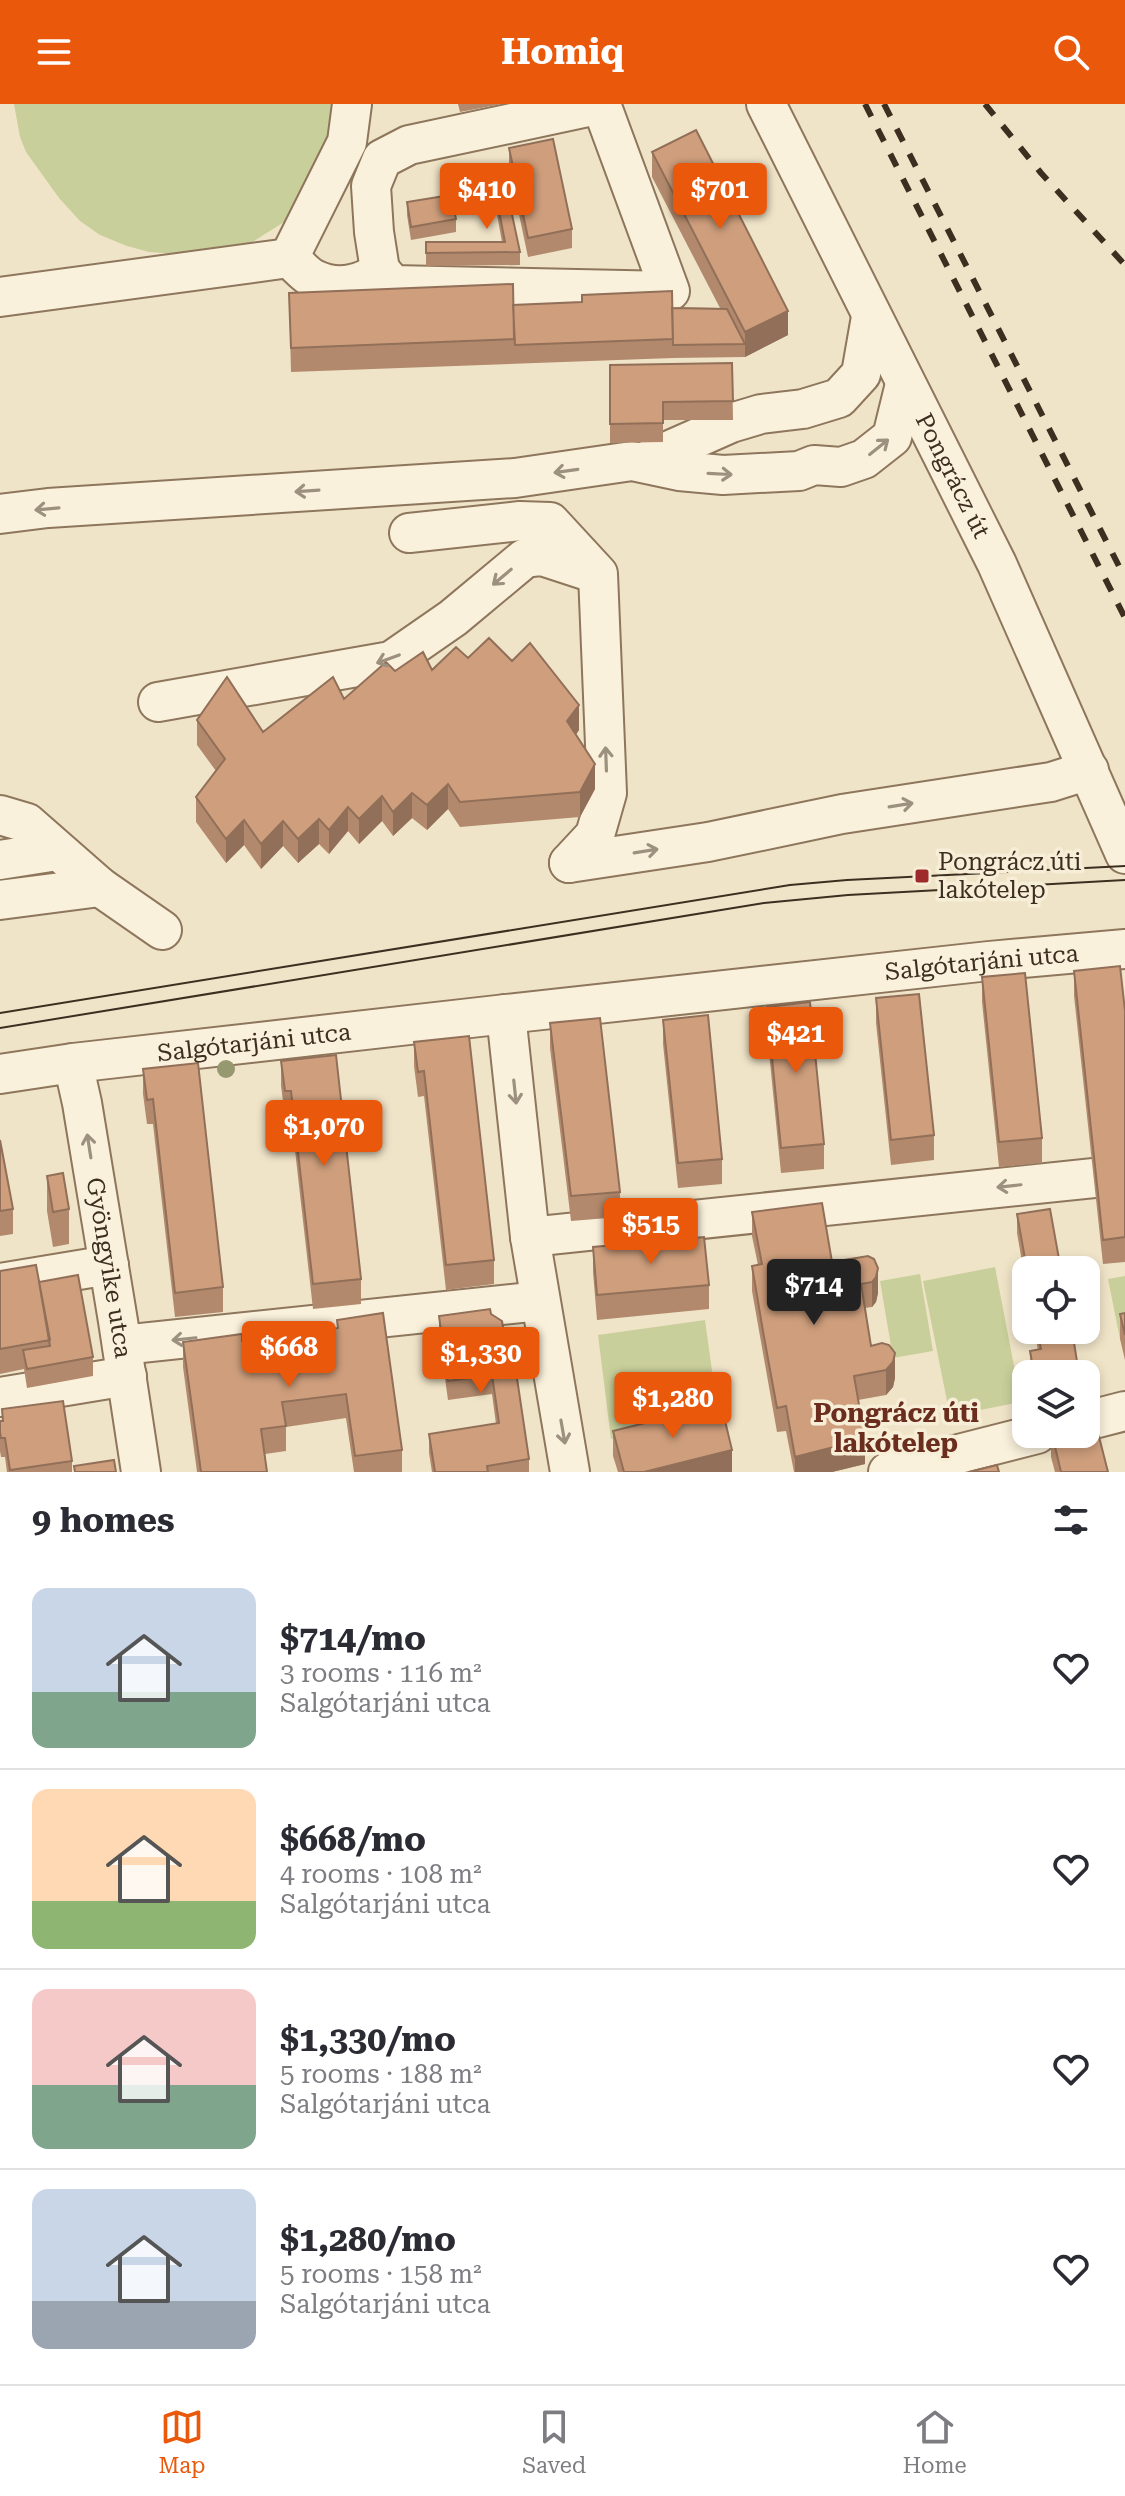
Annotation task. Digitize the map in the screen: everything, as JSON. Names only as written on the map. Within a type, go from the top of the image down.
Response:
[{"type":"street","points":[[289,258],[347,142],[352,104]]},
{"type":"street","points":[[602,104],[670,291],[393,285],[380,270],[374,232],[371,186],[382,159],[409,145],[602,104]]},
{"type":"street","name":"Pongrácz út","points":[[766,104],[997,564],[1125,854]]},
{"type":"street","points":[[347,142],[362,154],[382,159]]},
{"type":"street","points":[[0,297],[289,258],[314,279],[346,286],[371,278],[380,270]]},
{"type":"street","points":[[0,514],[48,508],[515,478],[643,462],[731,423],[761,414],[803,409],[839,398],[861,374],[871,317]]},
{"type":"street","points":[[643,462],[679,471],[723,475],[799,471],[814,465],[841,467],[864,459],[892,437],[905,384]]},
{"type":"street","points":[[803,409],[828,431],[814,465]]},
{"type":"street","points":[[515,478],[520,521]]},
{"type":"street","points":[[409,533],[520,521],[550,522],[598,574],[607,793],[595,835],[569,863],[708,842],[842,814],[1051,782],[1089,770]]},
{"type":"street","points":[[158,702],[391,661],[453,618],[525,558],[542,556],[598,574]]},
{"type":"street","points":[[0,815],[27,823],[68,866]]},
{"type":"street","points":[[0,838],[68,866],[162,930]]},
{"type":"street","points":[[0,860],[68,866]]},
{"type":"street","points":[[0,879],[68,866]]},
{"type":"street","points":[[0,900],[68,866]]},
{"type":"street","name":"Salgótarjáni utca","points":[[0,1074],[506,1014],[1125,949]]},
{"type":"street","points":[[506,1014],[530,1237],[570,1472]]},
{"type":"street","name":"Gyöngyike utca","points":[[73,1063],[125,1361],[141,1472]]},
{"type":"street","points":[[530,1237],[1090,1178]]},
{"type":"street","points":[[0,1283],[109,1265]]},
{"type":"street","points":[[0,1397],[125,1361],[540,1301]]},
{"type":"street","points":[[1100,1417],[1125,1411]]},
{"type":"street","points":[[888,1472],[1012,1440]]},
{"type":"green space","points":[[14,104],[338,104],[331,146],[295,215],[251,243],[215,252],[178,254],[149,252],[127,246],[100,235],[80,221],[26,152]]},
{"type":"green space","points":[[995,1267],[1013,1360],[1012,1404],[950,1416],[923,1281]]},
{"type":"green space","points":[[920,1274],[933,1351],[893,1358],[880,1281]]},
{"type":"green space","points":[[1125,1276],[1125,1338],[1120,1339],[1108,1279]]},
{"type":"green space","points":[[705,1320],[718,1414],[611,1439],[598,1335]]},
{"type":"building","points":[[696,130],[788,311],[745,332],[652,152]]},
{"type":"building","points":[[553,139],[572,229],[528,238],[509,148]]},
{"type":"building","points":[[504,177],[520,252],[426,253],[426,242],[505,242],[493,180]]},
{"type":"building","points":[[451,195],[456,219],[411,227],[407,202]]},
{"type":"building","points":[[513,284],[514,339],[291,348],[289,293]]},
{"type":"building","points":[[672,291],[673,339],[515,345],[513,305],[582,302],[582,295]]},
{"type":"building","points":[[672,308],[727,309],[745,344],[673,345]]},
{"type":"building","points":[[732,363],[733,401],[663,402],[663,423],[610,424],[610,365]]},
{"type":"building","points":[[489,638],[512,661],[530,643],[579,705],[567,721],[595,764],[580,792],[460,802],[448,784],[427,805],[412,793],[393,812],[382,796],[359,819],[348,807],[329,830],[319,819],[298,839],[283,821],[261,844],[244,820],[226,839],[196,797],[225,759],[197,720],[227,677],[263,732],[333,677],[344,699],[386,662],[395,671],[423,652],[432,670],[456,647],[468,658]]},
{"type":"building","points":[[1120,966],[1125,1011],[1125,1237],[1103,1240],[1074,971]]},
{"type":"building","points":[[1025,973],[1042,1138],[999,1142],[982,977]]},
{"type":"building","points":[[919,994],[934,1135],[891,1140],[876,998]]},
{"type":"building","points":[[810,1002],[824,1144],[781,1148],[767,1007]]},
{"type":"building","points":[[708,1015],[722,1159],[678,1163],[663,1020]]},
{"type":"building","points":[[600,1018],[620,1192],[571,1196],[550,1023]]},
{"type":"building","points":[[469,1036],[494,1260],[446,1265],[424,1071],[418,1072],[414,1042]]},
{"type":"building","points":[[336,1055],[361,1279],[313,1284],[291,1091],[285,1091],[281,1061]]},
{"type":"building","points":[[198,1063],[223,1287],[175,1293],[153,1099],[147,1100],[143,1069]]},
{"type":"building","points":[[0,1140],[13,1209],[0,1211]]},
{"type":"building","points":[[63,1173],[69,1209],[53,1212],[47,1176]]},
{"type":"building","points":[[822,1203],[832,1262],[868,1256],[874,1259],[878,1268],[876,1277],[872,1282],[861,1284],[871,1346],[889,1345],[895,1353],[893,1362],[886,1370],[854,1376],[865,1439],[795,1457],[786,1406],[777,1408],[764,1337],[752,1266],[762,1264],[752,1212]]},
{"type":"building","points":[[1050,1209],[1058,1256],[1024,1256],[1017,1214]]},
{"type":"building","points":[[704,1237],[709,1285],[597,1295],[593,1247]]},
{"type":"building","points":[[36,1265],[50,1340],[0,1349],[0,1271]]},
{"type":"building","points":[[78,1275],[93,1357],[27,1369],[23,1350],[50,1346],[39,1282]]},
{"type":"building","points":[[490,1309],[491,1314],[502,1321],[505,1339],[511,1338],[529,1459],[487,1466],[488,1472],[435,1472],[429,1434],[499,1423],[492,1375],[448,1381],[439,1316]]},
{"type":"building","points":[[383,1313],[402,1450],[355,1456],[346,1394],[282,1402],[286,1426],[261,1429],[267,1472],[201,1472],[183,1342],[242,1334],[242,1341],[338,1328],[337,1320]]},
{"type":"building","points":[[1125,1313],[1125,1335],[1120,1314]]},
{"type":"building","points":[[1040,1344],[1074,1344],[1077,1360],[1032,1360],[1030,1351],[1041,1349]]},
{"type":"building","points":[[63,1401],[72,1461],[10,1470],[5,1438],[1,1438],[0,1432],[2,1409]]},
{"type":"building","points":[[721,1404],[732,1450],[644,1472],[624,1472],[613,1431]]},
{"type":"building","points":[[1100,1441],[1108,1472],[1061,1472],[1055,1448],[1100,1448]]},
{"type":"building","points":[[114,1460],[116,1472],[75,1472],[74,1466]]},
{"type":"building","points":[[997,1465],[999,1472],[969,1472]]},
{"type":"tram line","points":[[0,1013],[790,885],[1125,866]]},
{"type":"tram line","points":[[0,1028],[764,903],[848,895],[1125,880]]},
{"type":"railway","points":[[865,104],[1125,618]]},
{"type":"railway","points":[[884,104],[1125,578]]},
{"type":"railway","points":[[985,104],[1041,173],[1125,265]]},
{"type":"place","name":"Pongrácz úti lakótelep","points":[[922,876]]},
{"type":"district","name":"Pongrácz úti lakótelep","points":[[896,1428]]}]
